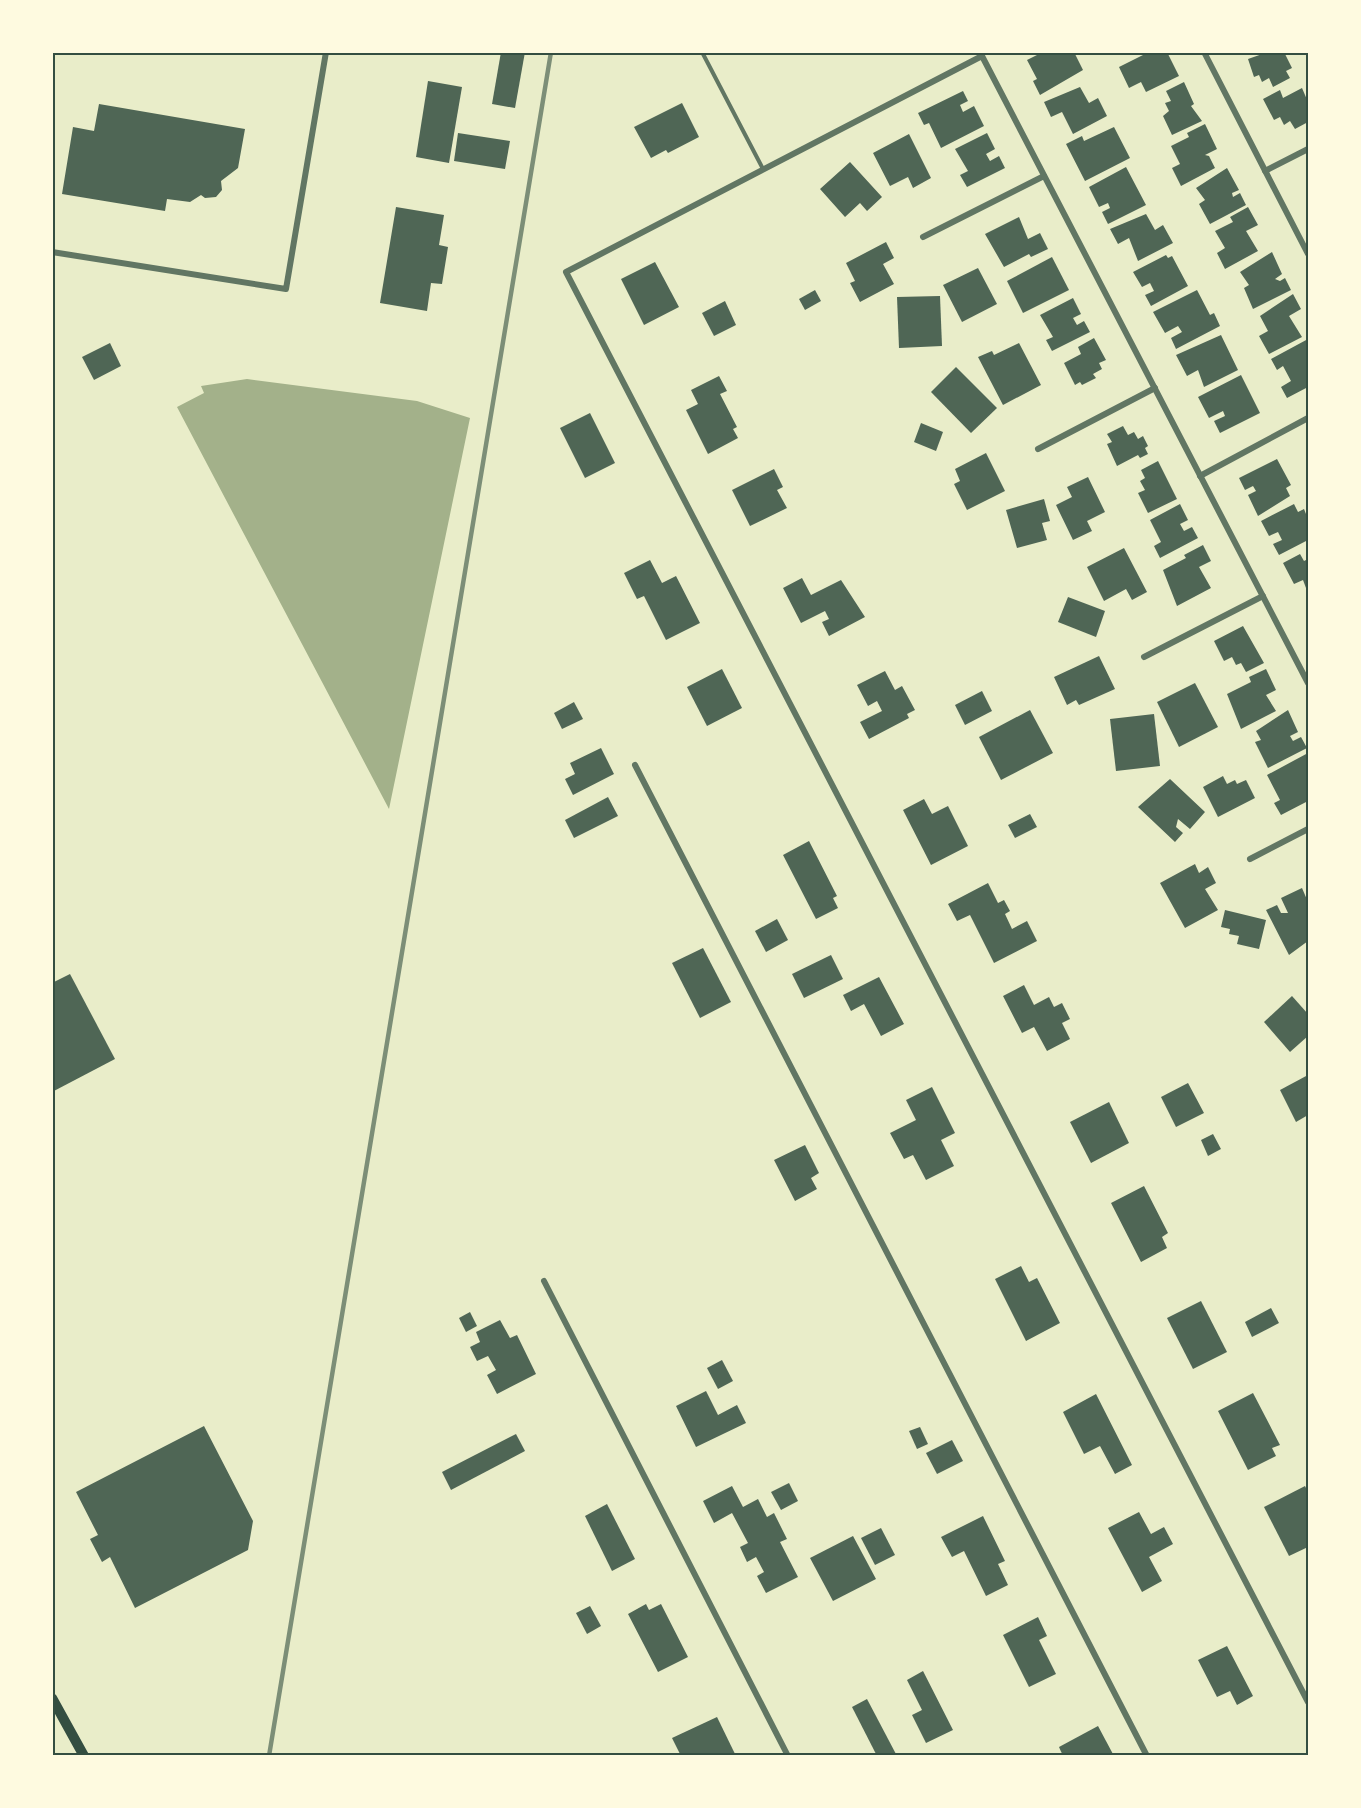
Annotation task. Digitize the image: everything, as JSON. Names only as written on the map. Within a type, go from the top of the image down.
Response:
[{"type":"main road","points":[[52,1698],[84,1755]]},
{"type":"street","points":[[52,252],[286,290],[326,52]]},
{"type":"street","points":[[1204,52],[1308,254]]},
{"type":"street","points":[[1308,683],[982,56],[566,272],[1308,1702]]},
{"type":"street","points":[[1265,171],[1308,149]]},
{"type":"street","points":[[923,237],[1044,176]]},
{"type":"street","points":[[1038,449],[1155,388]]},
{"type":"street","points":[[1200,476],[1308,418]]},
{"type":"street","points":[[1144,657],[1263,596]]},
{"type":"street","points":[[635,765],[1148,1755]]},
{"type":"street","points":[[1250,859],[1308,829]]},
{"type":"street","points":[[543,1281],[788,1755]]},
{"type":"lane","points":[[702,52],[763,169]]},
{"type":"shaded area","points":[[247,379],[417,401],[470,418],[389,809],[177,407],[204,393],[201,386]]},
{"type":"building","points":[[501,52],[525,52],[515,108],[492,104]]},
{"type":"building","points":[[1043,52],[1074,52],[1083,70],[1040,95],[1033,81],[1037,79],[1027,60]]},
{"type":"building","points":[[1149,52],[1167,52],[1179,76],[1146,92],[1141,82],[1129,88],[1119,67]]},
{"type":"building","points":[[1268,52],[1284,52],[1292,68],[1286,71],[1290,78],[1273,87],[1269,78],[1262,82],[1259,75],[1254,77],[1248,59]]},
{"type":"building","points":[[428,81],[462,87],[449,163],[416,157]]},
{"type":"building","points":[[1184,82],[1194,104],[1191,106],[1202,121],[1172,135],[1163,116],[1169,111],[1165,103],[1171,101],[1166,91]]},
{"type":"building","points":[[1080,87],[1089,103],[1098,98],[1107,116],[1073,134],[1062,112],[1051,117],[1044,102]]},
{"type":"building","points":[[1302,88],[1308,102],[1308,122],[1295,129],[1290,121],[1284,125],[1280,117],[1274,120],[1263,99],[1280,90],[1283,98]]},
{"type":"building","points":[[963,91],[968,101],[960,105],[963,112],[974,106],[984,126],[941,148],[929,123],[924,125],[918,113]]},
{"type":"building","points":[[682,103],[699,137],[668,153],[666,150],[651,158],[634,127]]},
{"type":"building","points":[[99,104],[245,129],[238,168],[221,181],[222,190],[216,197],[205,198],[201,195],[190,202],[167,199],[165,211],[62,194],[73,127],[94,131]]},
{"type":"building","points":[[1205,124],[1217,149],[1205,155],[1209,156],[1215,168],[1181,186],[1172,168],[1180,164],[1171,146],[1189,137],[1187,133]]},
{"type":"building","points":[[1114,127],[1130,158],[1085,181],[1066,144],[1082,136],[1084,141]]},
{"type":"building","points":[[458,133],[510,141],[505,169],[454,161]]},
{"type":"building","points":[[987,133],[995,149],[986,154],[990,161],[999,156],[1005,168],[967,187],[960,175],[968,171],[955,149]]},
{"type":"building","points":[[909,134],[931,178],[913,188],[908,177],[890,186],[873,153]]},
{"type":"building","points":[[850,162],[882,197],[867,211],[860,203],[845,217],[820,189]]},
{"type":"building","points":[[1126,167],[1146,205],[1108,224],[1102,212],[1110,208],[1108,203],[1099,207],[1089,187]]},
{"type":"building","points":[[1227,168],[1239,190],[1232,193],[1233,197],[1240,193],[1246,205],[1210,224],[1199,204],[1205,200],[1196,188]]},
{"type":"building","points":[[396,207],[444,215],[439,245],[448,247],[442,284],[431,283],[427,311],[380,303]]},
{"type":"building","points":[[1248,207],[1258,225],[1246,231],[1258,251],[1225,269],[1217,253],[1225,248],[1215,231],[1233,222],[1230,217]]},
{"type":"building","points":[[1146,214],[1155,230],[1163,225],[1173,243],[1138,261],[1129,238],[1118,244],[1110,229]]},
{"type":"building","points":[[1019,217],[1028,239],[1040,233],[1048,249],[1031,257],[1029,254],[1004,267],[985,234]]},
{"type":"building","points":[[886,242],[894,258],[883,264],[894,284],[860,302],[850,283],[855,281],[846,263]]},
{"type":"building","points":[[1272,252],[1282,274],[1275,279],[1280,281],[1285,278],[1291,290],[1253,309],[1244,288],[1249,285],[1240,272]]},
{"type":"building","points":[[1166,255],[1168,258],[1172,256],[1188,286],[1151,306],[1145,295],[1154,291],[1150,283],[1142,287],[1133,272]]},
{"type":"building","points":[[1052,257],[1069,290],[1023,313],[1007,281]]},
{"type":"building","points":[[655,262],[679,307],[644,325],[621,279]]},
{"type":"building","points":[[978,268],[997,304],[962,322],[943,285]]},
{"type":"building","points":[[815,290],[821,301],[805,310],[799,299]]},
{"type":"building","points":[[1197,290],[1210,315],[1214,313],[1220,326],[1176,349],[1171,338],[1182,332],[1178,326],[1165,333],[1153,312]]},
{"type":"building","points":[[1293,294],[1301,309],[1289,316],[1302,337],[1269,354],[1259,336],[1268,331],[1260,316]]},
{"type":"building","points":[[940,296],[942,346],[899,348],[897,297]]},
{"type":"building","points":[[1073,298],[1081,314],[1073,318],[1077,325],[1084,321],[1090,332],[1052,351],[1046,340],[1053,337],[1040,315]]},
{"type":"building","points":[[725,301],[736,325],[714,336],[702,313]]},
{"type":"building","points":[[1221,335],[1238,370],[1204,387],[1198,370],[1187,376],[1176,355]]},
{"type":"building","points":[[1094,338],[1106,360],[1099,363],[1102,369],[1093,374],[1096,378],[1082,385],[1080,382],[1075,385],[1064,363],[1081,354],[1078,347]]},
{"type":"building","points":[[1308,339],[1308,387],[1287,398],[1281,387],[1291,381],[1283,366],[1277,370],[1271,359]]},
{"type":"building","points":[[110,343],[121,366],[94,380],[82,357]]},
{"type":"building","points":[[1019,343],[1041,385],[1003,405],[978,357],[992,351],[994,355]]},
{"type":"building","points":[[956,367],[997,408],[971,433],[931,392]]},
{"type":"building","points":[[1241,375],[1260,413],[1220,433],[1214,421],[1225,416],[1223,411],[1209,418],[1198,397]]},
{"type":"building","points":[[719,376],[727,391],[720,394],[737,427],[733,429],[738,438],[708,454],[686,410],[698,404],[691,390]]},
{"type":"building","points":[[590,413],[615,463],[585,478],[560,428]]},
{"type":"building","points":[[921,423],[943,432],[936,451],[914,442]]},
{"type":"building","points":[[1123,426],[1128,435],[1134,432],[1138,439],[1143,436],[1148,446],[1145,448],[1148,454],[1140,458],[1138,455],[1117,466],[1107,444],[1112,442],[1107,434]]},
{"type":"building","points":[[986,453],[1005,491],[967,510],[954,484],[960,481],[955,469]]},
{"type":"building","points":[[1277,459],[1291,485],[1286,488],[1290,496],[1258,516],[1248,495],[1256,491],[1253,486],[1245,490],[1239,478]]},
{"type":"building","points":[[1158,461],[1177,499],[1148,513],[1138,493],[1145,490],[1140,481],[1145,478],[1141,470]]},
{"type":"building","points":[[774,469],[783,487],[777,490],[787,508],[750,526],[732,490]]},
{"type":"building","points":[[1088,477],[1105,512],[1087,521],[1092,531],[1073,540],[1056,505],[1072,497],[1067,487]]},
{"type":"building","points":[[1044,499],[1050,521],[1042,523],[1047,540],[1017,548],[1006,510]]},
{"type":"building","points":[[1180,504],[1188,520],[1180,524],[1184,531],[1192,527],[1198,538],[1160,558],[1154,546],[1161,542],[1150,520]]},
{"type":"building","points":[[1294,504],[1298,512],[1304,509],[1308,519],[1308,540],[1279,555],[1273,544],[1282,540],[1278,532],[1269,536],[1261,521]]},
{"type":"building","points":[[1203,545],[1211,561],[1199,567],[1211,588],[1177,606],[1163,570],[1186,558],[1184,555]]},
{"type":"building","points":[[1124,548],[1147,592],[1132,600],[1126,589],[1104,601],[1087,567]]},
{"type":"building","points":[[1300,554],[1304,561],[1308,559],[1306,588],[1303,580],[1294,584],[1283,563]]},
{"type":"building","points":[[650,560],[662,583],[676,576],[700,623],[666,640],[644,596],[637,599],[624,573]]},
{"type":"building","points":[[802,578],[811,595],[841,580],[865,617],[829,636],[822,622],[829,619],[825,611],[801,623],[783,588]]},
{"type":"building","points":[[1068,597],[1105,611],[1096,637],[1058,622]]},
{"type":"building","points":[[1243,626],[1264,663],[1246,672],[1241,663],[1236,665],[1232,657],[1224,661],[1214,641]]},
{"type":"building","points":[[1099,656],[1115,689],[1079,705],[1076,700],[1067,705],[1054,677]]},
{"type":"building","points":[[722,669],[742,708],[707,726],[687,687]]},
{"type":"building","points":[[1266,669],[1276,690],[1266,695],[1276,711],[1241,729],[1227,694],[1251,682],[1249,677]]},
{"type":"building","points":[[885,671],[895,690],[902,686],[915,710],[907,714],[909,718],[869,739],[860,722],[882,711],[877,701],[868,706],[857,685]]},
{"type":"building","points":[[1195,683],[1218,727],[1179,747],[1157,702]]},
{"type":"building","points":[[982,691],[992,711],[965,725],[955,705]]},
{"type":"building","points":[[574,702],[583,719],[562,729],[554,713]]},
{"type":"building","points":[[1030,710],[1053,753],[1001,780],[979,737]]},
{"type":"building","points":[[1288,710],[1298,732],[1290,736],[1293,741],[1301,737],[1307,748],[1268,768],[1255,742],[1261,740],[1256,731]]},
{"type":"building","points":[[1154,714],[1160,766],[1116,771],[1110,719]]},
{"type":"building","points":[[601,748],[614,774],[573,795],[565,779],[575,774],[570,763]]},
{"type":"building","points":[[1308,753],[1308,801],[1281,815],[1274,803],[1280,800],[1267,775]]},
{"type":"building","points":[[1223,776],[1227,784],[1235,780],[1237,784],[1246,780],[1255,798],[1218,817],[1203,787]]},
{"type":"building","points":[[1170,779],[1205,812],[1190,829],[1178,819],[1176,827],[1183,833],[1175,842],[1138,807]]},
{"type":"building","points":[[608,797],[618,816],[574,838],[565,820]]},
{"type":"building","points":[[924,799],[932,814],[948,806],[968,846],[931,865],[903,810]]},
{"type":"building","points":[[1030,814],[1037,827],[1015,838],[1008,825]]},
{"type":"building","points":[[809,841],[837,896],[833,898],[838,908],[816,919],[783,855]]},
{"type":"building","points":[[1195,864],[1199,873],[1208,867],[1216,883],[1205,889],[1218,910],[1185,928],[1160,883]]},
{"type":"building","points":[[988,883],[998,903],[1004,900],[1010,911],[1005,914],[1012,929],[1027,921],[1037,941],[994,963],[970,915],[957,921],[948,904]]},
{"type":"building","points":[[1302,888],[1308,902],[1308,941],[1289,955],[1266,910],[1277,905],[1281,913],[1288,913],[1281,898]]},
{"type":"building","points":[[1225,910],[1266,920],[1259,949],[1237,944],[1239,936],[1229,934],[1230,929],[1221,927]]},
{"type":"building","points":[[777,919],[788,940],[766,952],[755,931]]},
{"type":"building","points":[[703,948],[731,1002],[700,1018],[672,963]]},
{"type":"building","points":[[831,955],[843,979],[804,998],[792,974]]},
{"type":"building","points":[[70,974],[115,1059],[52,1092],[52,983]]},
{"type":"building","points":[[879,977],[904,1024],[881,1036],[864,1004],[851,1011],[843,995]]},
{"type":"building","points":[[1024,985],[1034,1005],[1049,997],[1054,1007],[1062,1003],[1070,1019],[1062,1023],[1070,1039],[1047,1051],[1034,1027],[1022,1033],[1003,996]]},
{"type":"building","points":[[1292,996],[1308,1014],[1308,1036],[1290,1052],[1264,1022]]},
{"type":"building","points":[[1308,1075],[1308,1115],[1296,1122],[1280,1090]]},
{"type":"building","points":[[1188,1083],[1204,1113],[1176,1127],[1161,1097]]},
{"type":"building","points":[[932,1087],[955,1133],[941,1140],[954,1166],[926,1180],[913,1155],[904,1159],[890,1133],[916,1120],[906,1100]]},
{"type":"building","points":[[1109,1102],[1129,1143],[1091,1163],[1070,1122]]},
{"type":"building","points":[[1213,1134],[1221,1149],[1208,1156],[1201,1140]]},
{"type":"building","points":[[805,1145],[819,1173],[811,1178],[817,1189],[795,1201],[774,1160]]},
{"type":"building","points":[[1144,1186],[1168,1233],[1162,1237],[1167,1248],[1141,1262],[1111,1203]]},
{"type":"building","points":[[1021,1266],[1029,1282],[1037,1278],[1060,1323],[1026,1341],[995,1279]]},
{"type":"building","points":[[1201,1301],[1227,1352],[1193,1369],[1167,1318]]},
{"type":"building","points":[[1271,1308],[1279,1323],[1252,1337],[1245,1322]]},
{"type":"building","points":[[470,1312],[477,1326],[466,1332],[459,1318]]},
{"type":"building","points":[[500,1320],[510,1338],[517,1335],[536,1374],[497,1394],[487,1375],[496,1370],[488,1356],[477,1361],[470,1347],[480,1342],[476,1332]]},
{"type":"building","points":[[722,1360],[733,1381],[718,1389],[707,1368]]},
{"type":"building","points":[[706,1391],[718,1415],[737,1405],[746,1423],[696,1447],[676,1406]]},
{"type":"building","points":[[1253,1393],[1280,1445],[1272,1448],[1276,1456],[1248,1470],[1218,1411]]},
{"type":"building","points":[[1096,1394],[1132,1465],[1115,1474],[1100,1446],[1084,1454],[1063,1412]]},
{"type":"building","points":[[204,1426],[253,1521],[248,1550],[135,1608],[110,1557],[102,1562],[90,1539],[98,1535],[76,1492]]},
{"type":"building","points":[[920,1427],[928,1444],[917,1449],[909,1431]]},
{"type":"building","points":[[516,1434],[525,1451],[451,1490],[442,1472]]},
{"type":"building","points":[[952,1440],[963,1461],[937,1474],[926,1453]]},
{"type":"building","points":[[789,1483],[798,1501],[781,1510],[771,1492]]},
{"type":"building","points":[[732,1486],[743,1507],[758,1499],[767,1517],[774,1513],[787,1539],[780,1542],[798,1577],[766,1593],[757,1576],[764,1572],[756,1557],[747,1562],[740,1547],[748,1543],[732,1513],[714,1523],[703,1501]]},
{"type":"building","points":[[1305,1486],[1308,1492],[1308,1547],[1289,1556],[1264,1507]]},
{"type":"building","points":[[607,1504],[635,1559],[612,1571],[585,1516]]},
{"type":"building","points":[[1139,1512],[1151,1534],[1164,1527],[1173,1544],[1149,1557],[1162,1581],[1142,1592],[1108,1528]]},
{"type":"building","points":[[983,1516],[1005,1561],[998,1564],[1008,1585],[986,1596],[964,1551],[952,1557],[941,1537]]},
{"type":"building","points":[[881,1528],[895,1555],[875,1565],[861,1538]]},
{"type":"building","points":[[853,1536],[876,1579],[833,1601],[810,1558]]},
{"type":"building","points":[[646,1604],[649,1610],[661,1604],[688,1657],[658,1672],[628,1614]]},
{"type":"building","points":[[590,1606],[601,1626],[587,1634],[576,1613]]},
{"type":"building","points":[[1038,1617],[1047,1636],[1039,1640],[1056,1674],[1029,1687],[1003,1635]]},
{"type":"building","points":[[1227,1646],[1253,1696],[1237,1705],[1230,1691],[1217,1697],[1198,1660]]},
{"type":"building","points":[[923,1671],[953,1730],[926,1743],[912,1715],[922,1710],[907,1680]]},
{"type":"building","points":[[867,1699],[897,1756],[877,1756],[852,1707]]},
{"type":"building","points":[[717,1717],[736,1756],[681,1756],[672,1738]]},
{"type":"building","points":[[1098,1726],[1114,1756],[1063,1756],[1059,1747]]},
{"type":"railway","points":[[269,1756],[551,52]]}]
